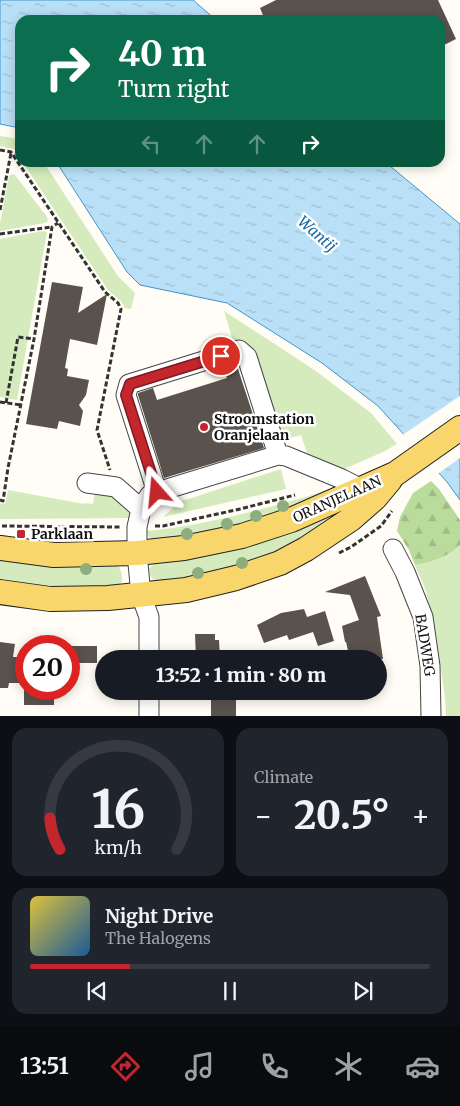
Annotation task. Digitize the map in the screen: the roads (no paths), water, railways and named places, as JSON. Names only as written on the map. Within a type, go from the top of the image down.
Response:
[{"type":"main road","points":[[395,474],[460,428]]},
{"type":"main road","name":"ORANJELAAN","points":[[0,548],[54,555],[138,553],[184,548],[242,536],[291,520],[395,474]]},
{"type":"main road","name":"ORANJELAAN","points":[[0,592],[50,599],[108,598],[186,590],[236,578],[280,563],[306,549],[352,518],[375,498],[395,474]]},
{"type":"street","points":[[157,492],[126,395],[130,384],[139,381],[239,350],[247,358],[278,454]]},
{"type":"street","points":[[149,650],[149,618],[141,595],[138,553],[139,518],[150,495],[278,454],[342,479],[361,489]]},
{"type":"street","points":[[88,483],[116,487],[139,518]]},
{"type":"street","name":"BADWEG","points":[[393,549],[405,572],[423,617],[430,666],[431,716]]},
{"type":"street","points":[[149,700],[149,716]]},
{"type":"water","points":[[0,0],[193,0],[210,15],[15,15],[15,127],[0,124]]},
{"type":"water","name":"Wantij","points":[[60,167],[391,167],[460,224],[460,500],[447,482],[378,406],[322,363],[227,303],[140,285],[127,272]]},
{"type":"place","name":"Stroomstation Oranjelaan","points":[[204,427]]},
{"type":"place","name":"Parklaan","points":[[21,534]]}]
